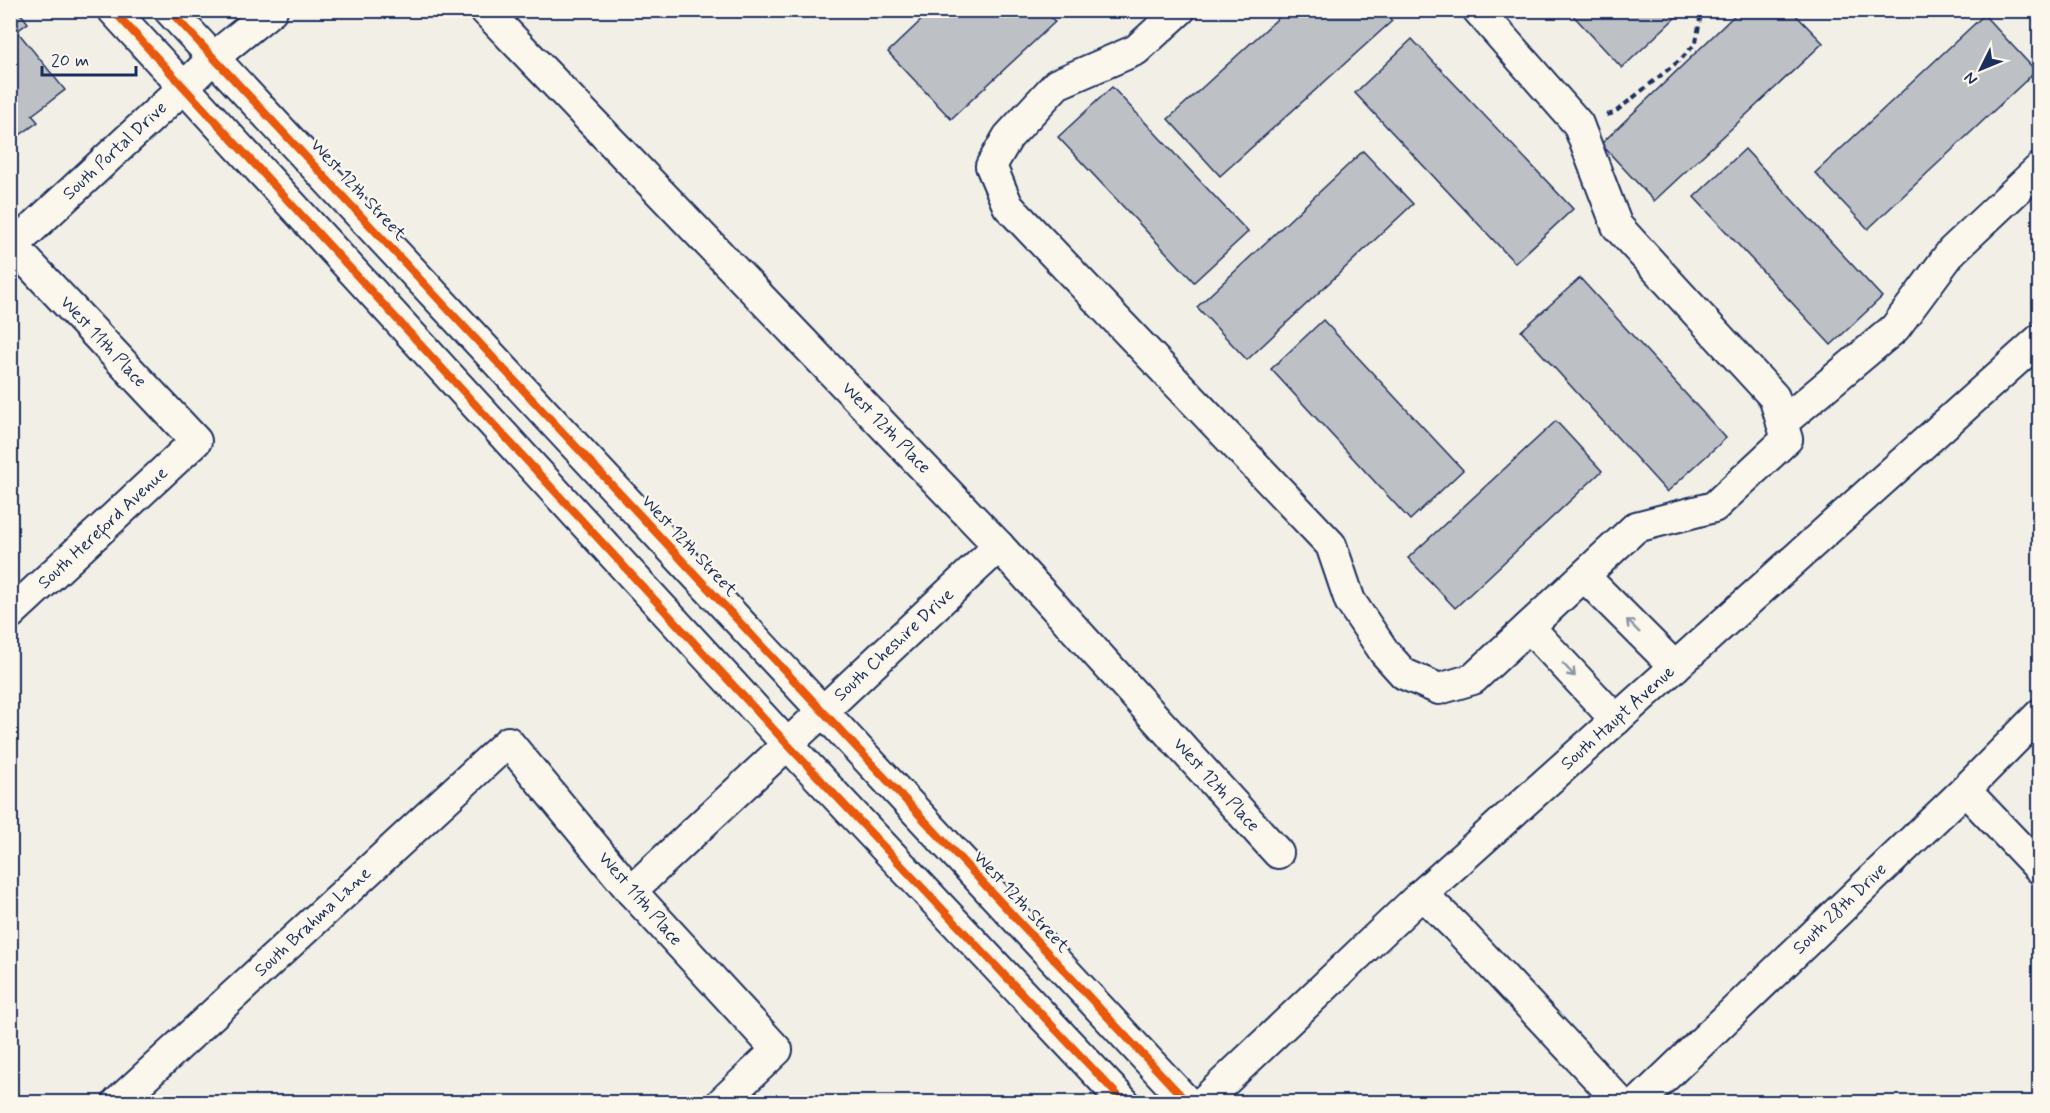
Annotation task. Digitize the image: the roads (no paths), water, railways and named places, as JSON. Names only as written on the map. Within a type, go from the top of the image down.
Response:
[{"type":"street","points":[[113,10],[788,745],[1124,1102]]},
{"type":"street","name":"West 12th Street","points":[[169,10],[1187,1102]]},
{"type":"street","name":"South Portal Drive","points":[[12,245],[214,57],[272,10]]},
{"type":"street","name":"West 12th Place","points":[[485,10],[999,546],[1278,853]]},
{"type":"street","points":[[1180,10],[1136,50],[1057,84],[1008,137],[991,166],[1008,206],[1331,545],[1350,601],[1384,653],[1404,674],[1439,689],[1473,679],[1636,527],[1714,507],[1787,439],[1774,397],[1617,226],[1578,124],[1478,10]]},
{"type":"street","points":[[1782,423],[1895,328],[1952,251],[2040,168]]},
{"type":"street","name":"West 11th Place","points":[[12,245],[196,441]]},
{"type":"street","name":"South Haupt Avenue","points":[[1203,1102],[1422,894],[2040,339]]},
{"type":"street","name":"South Hereford Avenue","points":[[10,614],[196,441]]},
{"type":"street","name":"South Cheshire Drive","points":[[631,891],[999,546]]},
{"type":"street","points":[[1584,576],[1675,667]]},
{"type":"street","points":[[1529,627],[1616,720]]},
{"type":"street","name":"South 28th Drive","points":[[1639,1102],[1965,790],[2040,714]]},
{"type":"street","name":"West 11th Place","points":[[508,742],[631,891],[777,1050],[722,1102]]},
{"type":"street","name":"South Brahma Lane","points":[[118,1102],[508,742]]},
{"type":"street","points":[[1965,790],[2040,869]]},
{"type":"street","points":[[1422,894],[1456,927],[1620,1102]]}]
